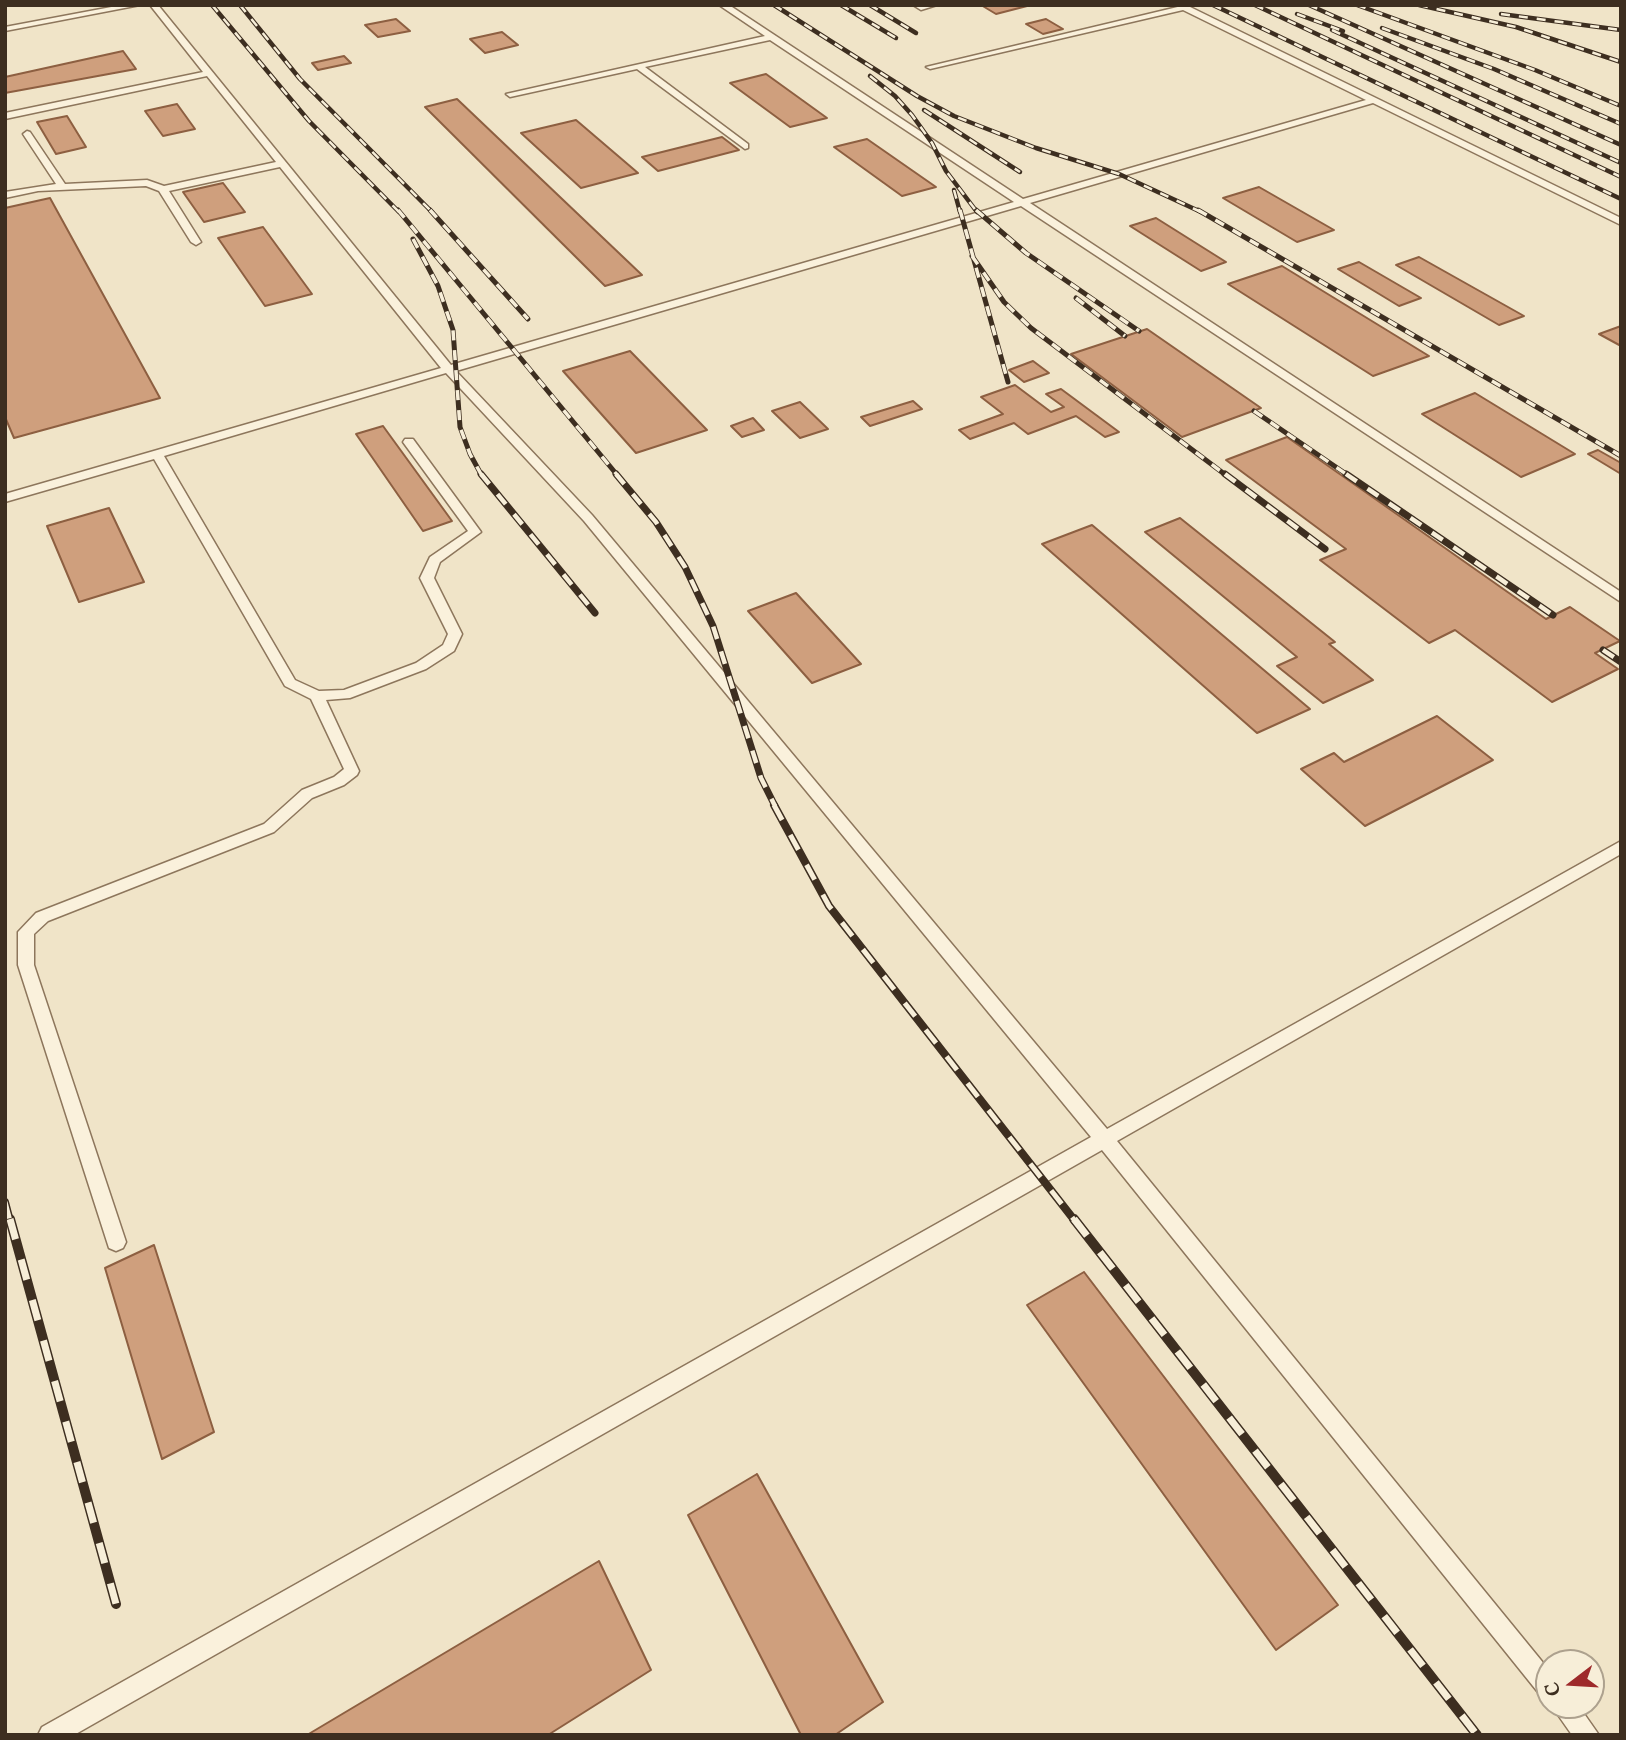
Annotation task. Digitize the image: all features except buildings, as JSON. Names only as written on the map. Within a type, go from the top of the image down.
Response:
[{"type":"lane","points":[[5,29],[136,5]]},
{"type":"lane","points":[[154,5],[448,369],[588,518],[1104,1139],[1535,1671]]},
{"type":"lane","points":[[723,5],[1621,598]]},
{"type":"lane","points":[[917,5],[921,8],[933,5]]},
{"type":"lane","points":[[930,67],[1184,7],[1621,222]]},
{"type":"lane","points":[[510,94],[771,37]]},
{"type":"lane","points":[[639,66],[745,146]]},
{"type":"lane","points":[[5,116],[209,73]]},
{"type":"lane","points":[[5,498],[1374,100]]},
{"type":"lane","points":[[27,134],[62,187]]},
{"type":"lane","points":[[163,190],[282,164]]},
{"type":"lane","points":[[5,195],[38,188],[147,183],[163,190],[196,242]]},
{"type":"lane","points":[[157,454],[290,683],[317,696],[345,695],[421,666],[449,648],[455,634],[426,578],[435,560],[475,532],[409,442]]},
{"type":"lane","points":[[116,1242],[26,965],[26,932],[42,917],[269,828],[307,794],[339,781],[352,771],[317,696]]},
{"type":"lane","points":[[50,1735],[1621,847]]},
{"type":"lane","points":[[1574,1719],[1587,1735]]},
{"type":"railway","points":[[212,5],[309,121],[399,212]]},
{"type":"railway","points":[[240,5],[300,79],[432,212]]},
{"type":"railway","points":[[774,5],[917,96],[954,116],[1036,148],[1119,174],[1201,212]]},
{"type":"railway","points":[[841,5],[896,38]]},
{"type":"railway","points":[[870,5],[916,33]]},
{"type":"railway","points":[[1213,5],[1621,199]]},
{"type":"railway","points":[[1255,5],[1621,177]]},
{"type":"railway","points":[[1309,5],[1621,145]]},
{"type":"railway","points":[[1357,5],[1535,70],[1621,106]]},
{"type":"railway","points":[[1419,5],[1516,27],[1621,62]]},
{"type":"railway","points":[[1297,14],[1343,31]]},
{"type":"railway","points":[[1501,14],[1621,30]]},
{"type":"railway","points":[[1382,28],[1494,69],[1621,124]]},
{"type":"railway","points":[[1332,30],[1621,163]]},
{"type":"railway","points":[[870,76],[895,96],[912,115],[932,143],[946,171],[977,212]]},
{"type":"railway","points":[[924,110],[1020,172]]},
{"type":"railway","points":[[954,190],[960,212]]},
{"type":"railway","points":[[398,210],[618,476]]},
{"type":"railway","points":[[430,210],[528,319]]},
{"type":"railway","points":[[960,210],[973,258]]},
{"type":"railway","points":[[976,210],[1026,253],[1139,331]]},
{"type":"railway","points":[[1198,210],[1621,456]]},
{"type":"railway","points":[[413,239],[438,286],[453,330],[460,427],[482,476]]},
{"type":"railway","points":[[973,258],[1004,302],[1031,328],[1227,476]]},
{"type":"railway","points":[[973,258],[1008,382]]},
{"type":"railway","points":[[1076,298],[1125,336]]},
{"type":"railway","points":[[1254,411],[1349,476]]},
{"type":"railway","points":[[481,474],[595,613]]},
{"type":"railway","points":[[616,474],[656,522],[685,567],[713,626],[761,778],[775,806]]},
{"type":"railway","points":[[1225,474],[1325,549]]},
{"type":"railway","points":[[1346,474],[1553,615]]},
{"type":"railway","points":[[1603,650],[1621,662]]},
{"type":"railway","points":[[774,805],[829,906],[1075,1221]]},
{"type":"railway","points":[[5,1202],[10,1221]]},
{"type":"railway","points":[[10,1219],[116,1604]]},
{"type":"railway","points":[[1074,1219],[1477,1735]]}]
